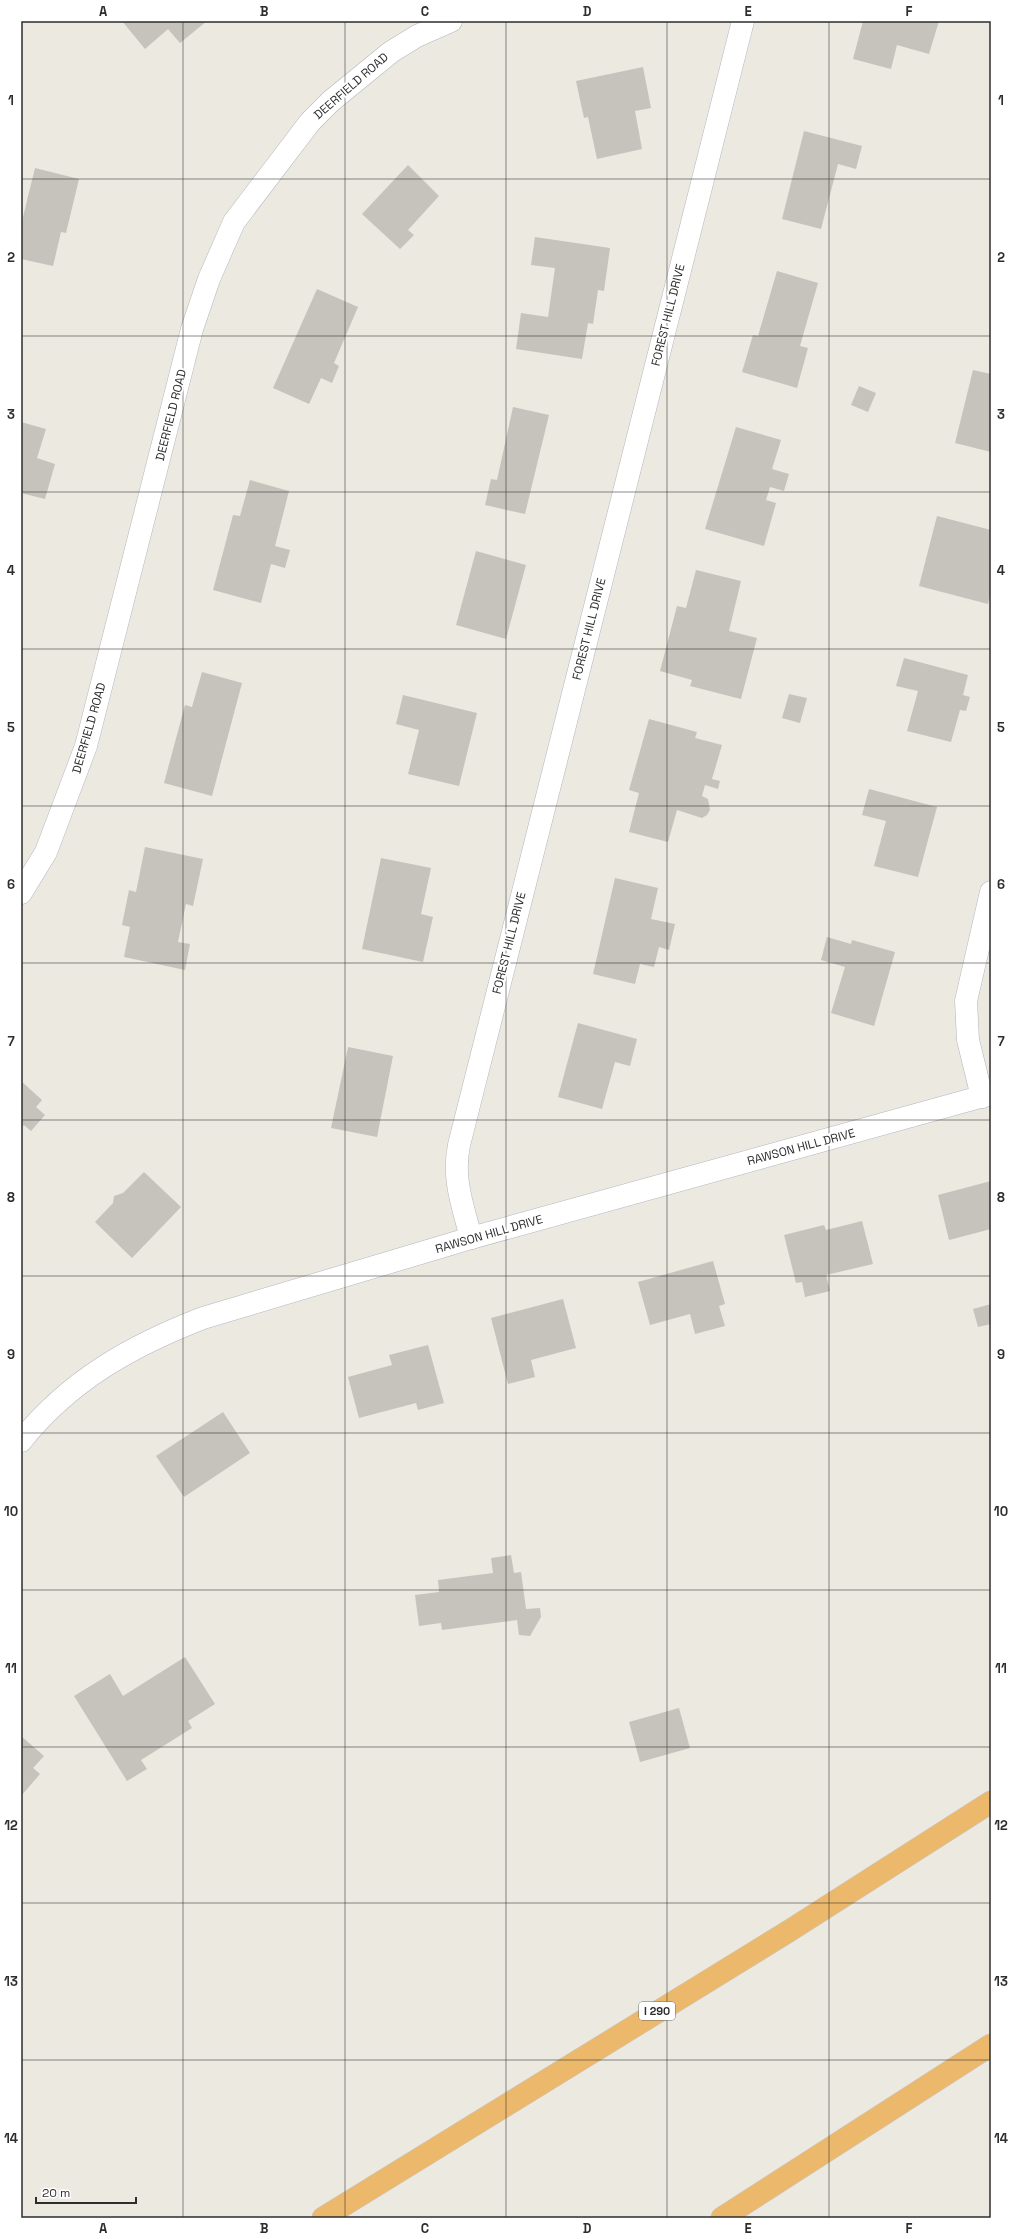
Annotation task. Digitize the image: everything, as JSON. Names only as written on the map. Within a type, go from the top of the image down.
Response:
[{"type":"highway","name":"I 290","points":[[323,2218],[789,1931],[991,1802]]},
{"type":"highway","points":[[722,2218],[991,2045]]},
{"type":"street","name":"DEERFIELD ROAD","points":[[21,893],[46,852],[82,758],[192,329],[202,296],[227,235],[243,209],[321,110],[391,52],[417,36],[451,21]]},
{"type":"street","name":"FOREST HILL DRIVE","points":[[471,1238],[456,1177],[458,1145],[743,21]]},
{"type":"street","points":[[987,1095],[968,1040],[966,1001],[991,892]]},
{"type":"street","name":"RAWSON HILL DRIVE","points":[[21,1441],[62,1398],[93,1373],[128,1351],[165,1333],[203,1318],[471,1238],[987,1095]]},
{"type":"building","points":[[122,21],[207,21],[180,43],[168,29],[145,49]]},
{"type":"building","points":[[863,21],[939,21],[929,54],[897,45],[891,69],[853,59]]},
{"type":"building","points":[[643,67],[651,108],[635,111],[642,149],[597,159],[588,117],[584,118],[576,81]]},
{"type":"building","points":[[804,131],[862,146],[856,169],[838,164],[821,229],[782,219]]},
{"type":"building","points":[[408,165],[439,196],[408,230],[414,235],[400,249],[362,214]]},
{"type":"building","points":[[35,168],[79,179],[66,233],[61,232],[53,266],[21,259],[21,225]]},
{"type":"building","points":[[535,237],[610,248],[604,291],[598,290],[593,324],[588,323],[582,359],[516,349],[521,313],[548,317],[555,268],[531,265]]},
{"type":"building","points":[[777,271],[818,283],[800,346],[808,348],[797,388],[742,372],[753,335],[758,336]]},
{"type":"building","points":[[317,289],[358,307],[334,363],[339,366],[332,383],[321,378],[309,404],[273,388]]},
{"type":"building","points":[[973,370],[991,374],[991,452],[955,443]]},
{"type":"building","points":[[859,386],[876,393],[868,412],[851,405]]},
{"type":"building","points":[[513,407],[549,415],[525,514],[485,505],[491,479],[497,480]]},
{"type":"building","points":[[21,422],[46,429],[37,458],[55,464],[45,499],[21,493]]},
{"type":"building","points":[[736,427],[781,440],[772,469],[789,474],[784,491],[770,487],[766,500],[776,503],[764,546],[705,529]]},
{"type":"building","points":[[250,480],[289,491],[275,546],[290,550],[285,568],[271,564],[261,603],[213,590],[233,515],[240,516]]},
{"type":"building","points":[[937,516],[991,530],[991,590],[988,604],[919,586]]},
{"type":"building","points":[[476,551],[526,565],[506,639],[456,625]]},
{"type":"building","points":[[696,570],[741,581],[729,631],[757,638],[741,699],[690,686],[692,680],[660,671],[677,606],[686,608]]},
{"type":"building","points":[[904,658],[968,675],[963,695],[970,697],[966,711],[960,710],[951,742],[907,731],[918,691],[896,686]]},
{"type":"building","points":[[202,672],[242,683],[212,796],[164,783],[185,705],[192,707]]},
{"type":"building","points":[[789,694],[807,698],[800,723],[782,718]]},
{"type":"building","points":[[403,695],[477,713],[459,786],[408,774],[419,730],[396,724]]},
{"type":"building","points":[[649,719],[697,732],[695,738],[722,745],[712,779],[720,781],[718,789],[705,785],[702,796],[708,799],[710,810],[707,815],[702,818],[677,810],[668,842],[629,832],[639,793],[629,790]]},
{"type":"building","points":[[869,789],[937,807],[918,877],[874,866],[886,821],[862,815]]},
{"type":"building","points":[[145,847],[203,859],[193,906],[186,904],[178,942],[190,944],[185,970],[124,957],[130,927],[122,925],[129,890],[136,892]]},
{"type":"building","points":[[381,858],[431,868],[421,914],[433,917],[423,962],[362,949]]},
{"type":"building","points":[[615,878],[658,888],[651,919],[675,924],[669,950],[659,947],[654,967],[640,964],[635,984],[593,974]]},
{"type":"building","points":[[827,937],[851,944],[852,940],[895,952],[874,1026],[831,1013],[845,967],[821,960]]},
{"type":"building","points":[[578,1023],[637,1039],[630,1066],[615,1062],[602,1109],[558,1097]]},
{"type":"building","points":[[348,1047],[393,1056],[377,1137],[331,1128]]},
{"type":"building","points":[[21,1081],[42,1100],[36,1107],[45,1115],[31,1131],[24,1125],[21,1128]]},
{"type":"building","points":[[144,1172],[181,1207],[132,1258],[95,1222],[113,1203],[114,1196],[123,1193]]},
{"type":"building","points":[[991,1181],[991,1229],[949,1240],[938,1195]]},
{"type":"building","points":[[862,1221],[873,1264],[826,1275],[830,1291],[805,1297],[802,1282],[796,1283],[784,1235],[824,1225],[826,1230]]},
{"type":"building","points":[[713,1261],[725,1304],[719,1306],[725,1326],[695,1334],[690,1314],[650,1325],[638,1282]]},
{"type":"building","points":[[563,1299],[576,1348],[531,1360],[535,1377],[508,1384],[491,1318]]},
{"type":"building","points":[[991,1304],[991,1324],[978,1327],[973,1309]]},
{"type":"building","points":[[428,1345],[444,1403],[418,1410],[416,1403],[359,1418],[348,1377],[392,1365],[389,1355]]},
{"type":"building","points":[[223,1412],[250,1453],[184,1497],[156,1456]]},
{"type":"building","points":[[511,1555],[514,1573],[521,1572],[526,1609],[540,1608],[541,1617],[530,1636],[519,1635],[517,1620],[442,1630],[441,1623],[419,1626],[415,1595],[439,1592],[438,1580],[493,1573],[491,1558]]},
{"type":"building","points":[[185,1657],[215,1704],[188,1721],[192,1728],[141,1760],[147,1769],[127,1781],[74,1696],[110,1674],[123,1696]]},
{"type":"building","points":[[679,1708],[690,1748],[640,1762],[629,1722]]},
{"type":"building","points":[[21,1736],[44,1756],[33,1768],[40,1774],[21,1796]]}]
